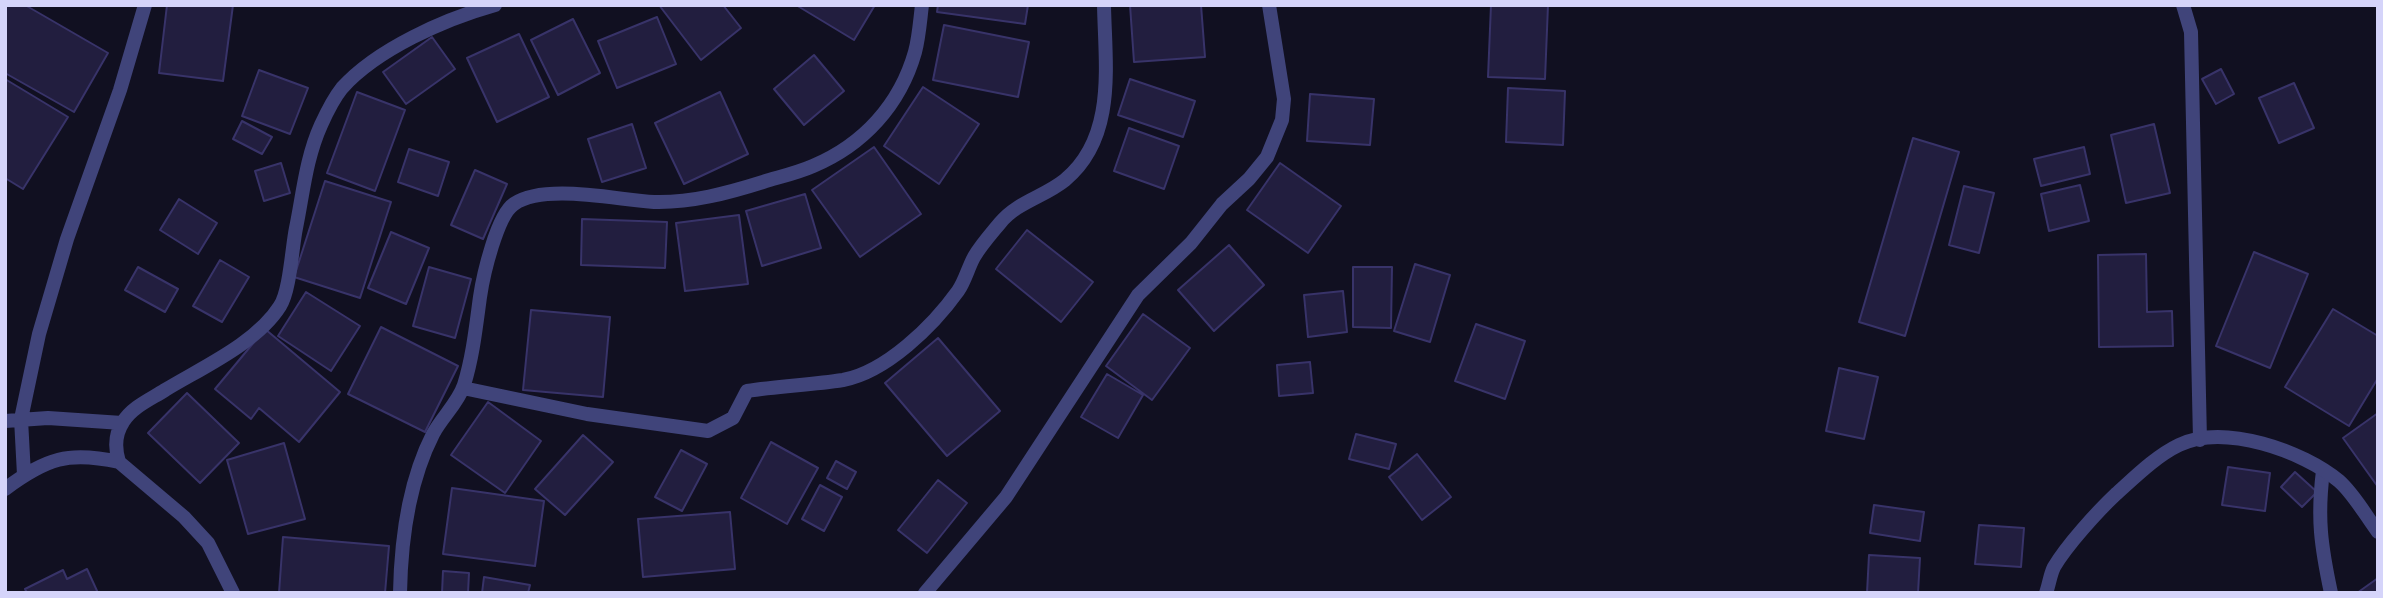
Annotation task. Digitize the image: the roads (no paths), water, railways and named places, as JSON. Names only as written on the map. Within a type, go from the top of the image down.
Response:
[{"type":"street","points":[[24,475],[21,419],[39,334],[67,240],[120,90],[145,5]]},
{"type":"street","points":[[119,463],[116,439],[122,422],[134,410],[239,346],[264,326],[282,304],[302,205],[304,177],[321,125],[342,89],[379,58],[416,35],[472,11],[495,5]]},
{"type":"street","points":[[400,593],[401,554],[411,489],[433,434],[463,388],[472,353],[482,286],[501,223],[510,206],[524,198],[549,195],[576,194],[657,202],[722,195],[814,166],[857,142],[885,114],[905,80],[916,50],[922,5]]},
{"type":"street","points":[[463,388],[587,414],[708,431],[733,418],[747,391],[845,379],[878,368],[908,344],[959,290],[974,258],[1007,214],[1067,179],[1087,157],[1102,119],[1105,98],[1104,5]]},
{"type":"street","points":[[925,593],[1006,497],[1138,295],[1191,243],[1223,204],[1267,158],[1282,120],[1284,99],[1269,5]]},
{"type":"street","points":[[2183,5],[2191,32],[2200,440]]},
{"type":"street","points":[[5,421],[48,418],[122,422]]},
{"type":"street","points":[[2046,593],[2054,568],[2096,513],[2142,471],[2180,444],[2200,440],[2248,439],[2285,450],[2340,482],[2378,532]]},
{"type":"street","points":[[5,489],[43,464],[65,457],[91,456],[119,463],[184,517],[208,543],[233,593]]},
{"type":"street","points":[[2323,471],[2319,508],[2321,549],[2331,593]]}]
